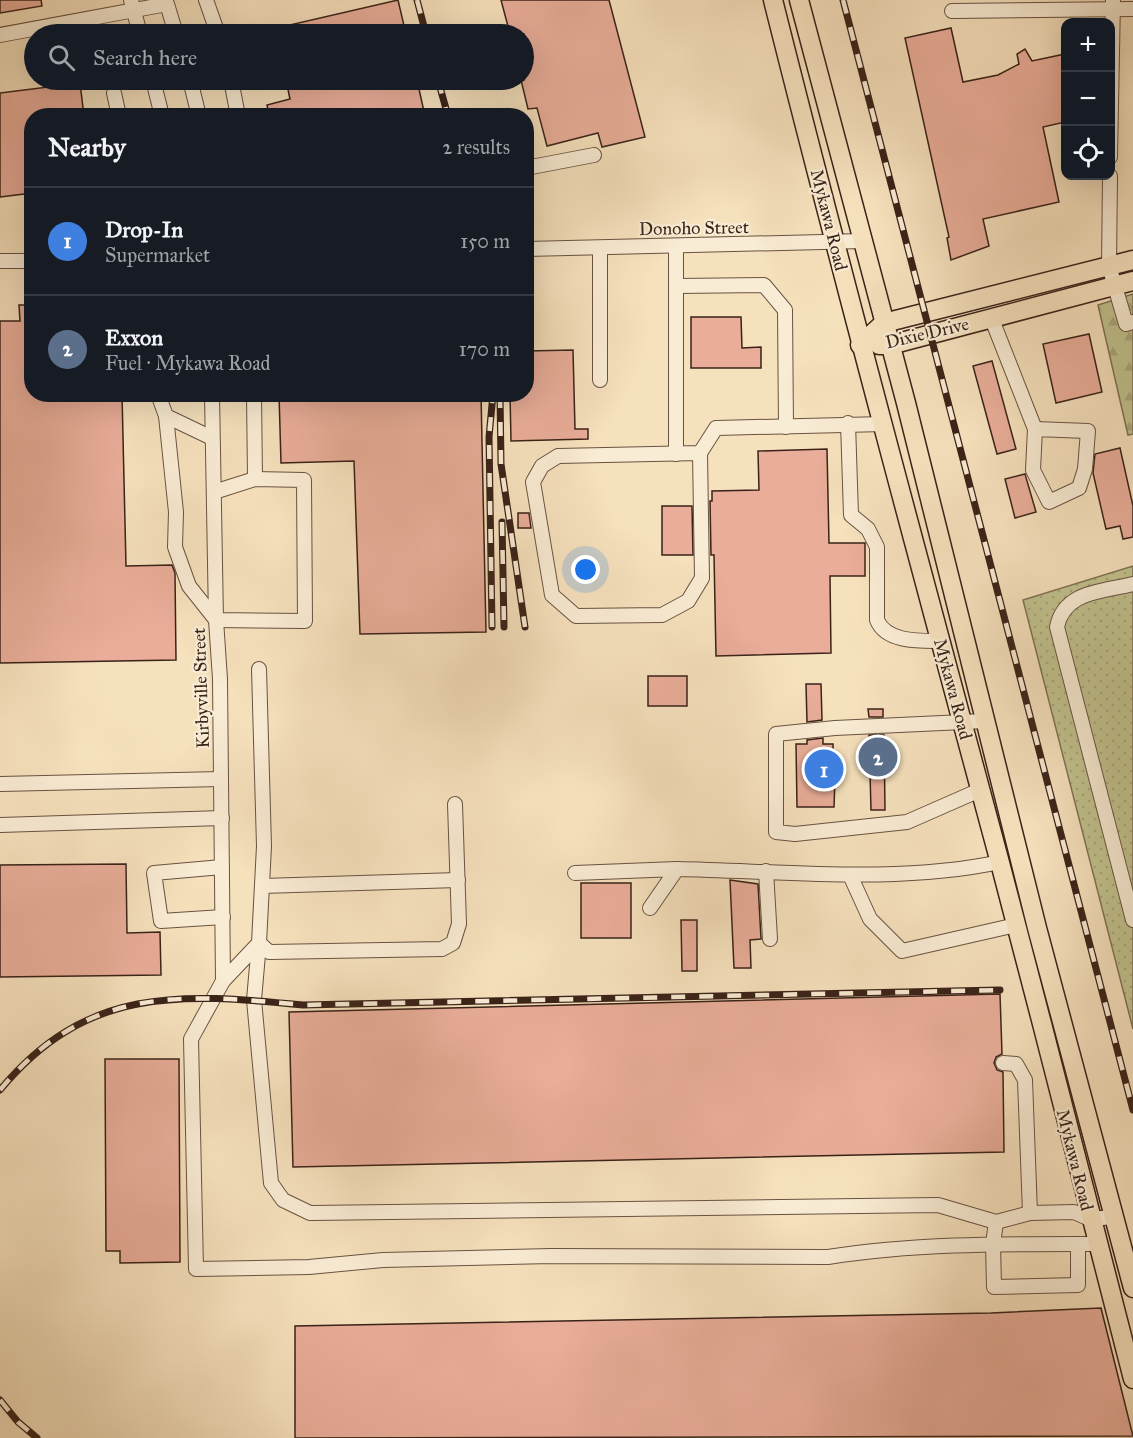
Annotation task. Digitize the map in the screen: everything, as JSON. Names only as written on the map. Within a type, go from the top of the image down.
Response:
[{"type":"main road","name":"Mykawa Road","points":[[773,0],[860,345],[884,424],[931,640],[963,723],[1133,1379]]},
{"type":"main road","name":"Mykawa Road","points":[[799,0],[890,345],[1019,858],[1133,1288]]},
{"type":"main road","name":"Dixie Drive","points":[[860,345],[884,323],[1133,260]]},
{"type":"main road","name":"Dixie Drive","points":[[860,345],[890,345],[1124,283]]},
{"type":"main road","points":[[1000,862],[1019,858]]},
{"type":"street","points":[[206,0],[214,24]]},
{"type":"street","points":[[49,24],[133,5],[167,4],[173,24]]},
{"type":"street","points":[[1111,126],[1113,4]]},
{"type":"street","points":[[952,11],[1113,4],[1133,9]]},
{"type":"street","points":[[133,5],[138,24]]},
{"type":"street","points":[[0,35],[24,30]]},
{"type":"street","points":[[156,90],[160,108]]},
{"type":"street","points":[[192,90],[197,108]]},
{"type":"street","points":[[233,90],[236,108]]},
{"type":"street","points":[[114,93],[117,108]]},
{"type":"street","points":[[534,166],[594,154]]},
{"type":"street","points":[[1110,180],[1109,266],[1124,283],[1126,324],[1133,322]]},
{"type":"street","name":"Donoho Street","points":[[534,249],[863,241]]},
{"type":"street","points":[[676,246],[678,286],[676,454]]},
{"type":"street","points":[[600,248],[600,380]]},
{"type":"street","points":[[0,261],[24,261]]},
{"type":"street","points":[[678,286],[764,285],[773,293],[785,310],[786,427]]},
{"type":"street","points":[[991,318],[1035,429],[1033,470],[1049,502],[1079,488],[1085,469],[1088,431],[1035,429]]},
{"type":"street","points":[[161,402],[166,416],[176,512],[175,547],[189,586],[216,620],[305,621],[304,480],[255,480],[214,492]]},
{"type":"street","name":"Kirbyville Street","points":[[212,402],[216,620],[220,679],[223,981]]},
{"type":"street","points":[[254,402],[255,480]]},
{"type":"street","points":[[166,416],[212,438]]},
{"type":"street","points":[[848,423],[851,515],[868,529],[877,547],[877,620],[881,630],[890,636],[931,640]]},
{"type":"street","points":[[700,453],[558,456],[542,466],[533,482],[552,595],[576,616],[662,615],[688,601],[702,578],[700,453],[716,428],[848,423],[884,424]]},
{"type":"street","points":[[1133,584],[1072,599],[1059,615],[1057,627],[1133,920]]},
{"type":"street","points":[[259,669],[264,846],[254,1000],[271,1184],[283,1200],[310,1213],[939,1205],[996,1222],[1030,1213],[1074,1212],[1090,1219],[1114,1217]]},
{"type":"street","points":[[980,790],[908,822],[795,834],[776,832],[776,734],[835,728],[963,723],[985,720]]},
{"type":"street","points":[[0,784],[221,779]]},
{"type":"street","points":[[259,943],[269,952],[442,949],[453,943],[459,924],[455,804]]},
{"type":"street","points":[[0,825],[222,818]]},
{"type":"street","points":[[575,873],[678,869],[850,875],[967,869],[1000,862]]},
{"type":"street","points":[[222,867],[154,873],[161,921],[223,917]]},
{"type":"street","points":[[650,908],[678,869]]},
{"type":"street","points":[[766,871],[770,939]]},
{"type":"street","points":[[850,875],[870,919],[902,951],[1016,925]]},
{"type":"street","points":[[262,886],[458,880]]},
{"type":"street","points":[[259,943],[223,981],[191,1039],[196,1269],[309,1267],[383,1260],[551,1256],[828,1257],[863,1252],[993,1244],[1098,1244]]},
{"type":"street","points":[[1003,1063],[1016,1064],[1025,1080],[1030,1213]]},
{"type":"street","points":[[996,1222],[993,1244],[994,1287],[1078,1285],[1078,1245]]},
{"type":"green space","points":[[1133,294],[1133,434],[1128,435],[1098,305]]},
{"type":"green space","points":[[1133,566],[1133,1029],[1023,600]]},
{"type":"building","points":[[0,0],[41,0],[42,6],[0,13]]},
{"type":"building","points":[[398,0],[404,24],[294,24]]},
{"type":"building","points":[[501,0],[609,0],[645,137],[602,147],[598,133],[547,146],[537,108],[528,108],[523,90],[534,90],[534,24],[507,24]]},
{"type":"building","points":[[951,28],[963,82],[998,75],[1019,64],[1017,54],[1025,49],[1032,61],[1061,55],[1061,123],[1043,127],[1059,202],[983,219],[989,246],[951,260],[947,238],[949,237],[905,38]]},
{"type":"building","points":[[24,90],[81,90],[83,108],[24,108],[24,194],[0,197],[0,93]]},
{"type":"building","points":[[288,90],[419,90],[423,108],[268,108],[267,105],[290,99]]},
{"type":"building","points":[[19,305],[24,305],[24,402],[122,402],[126,566],[172,565],[175,573],[176,660],[0,663],[0,321],[20,321]]},
{"type":"building","points":[[691,317],[741,317],[742,348],[761,347],[761,368],[691,368]]},
{"type":"building","points":[[1089,334],[1102,392],[1056,403],[1043,344]]},
{"type":"building","points":[[573,350],[575,429],[588,429],[588,439],[511,441],[510,402],[534,402],[534,351]]},
{"type":"building","points":[[992,361],[1016,449],[997,454],[973,366]]},
{"type":"building","points":[[279,402],[481,402],[486,632],[360,634],[354,461],[281,463]]},
{"type":"building","points":[[1120,448],[1133,506],[1133,537],[1123,539],[1120,526],[1106,529],[1093,473],[1095,454]]},
{"type":"building","points":[[827,449],[829,543],[865,543],[865,576],[830,576],[831,653],[716,656],[714,555],[711,555],[710,501],[712,501],[712,491],[759,490],[758,451]]},
{"type":"building","points":[[1025,474],[1036,512],[1015,518],[1005,479]]},
{"type":"building","points":[[662,506],[692,506],[693,555],[662,555]]},
{"type":"building","points":[[518,513],[529,513],[531,528],[518,528]]},
{"type":"building","points":[[648,676],[687,676],[687,706],[648,706]]},
{"type":"building","points":[[806,684],[821,684],[822,720],[807,722]]},
{"type":"building","points":[[868,709],[883,709],[883,717],[869,717]]},
{"type":"building","points":[[869,735],[884,735],[885,810],[871,810]]},
{"type":"building","points":[[823,738],[823,744],[833,744],[833,751],[836,751],[834,807],[797,807],[796,744],[807,744],[807,740]]},
{"type":"building","points":[[126,864],[127,933],[160,932],[161,975],[0,977],[0,865]]},
{"type":"building","points":[[730,880],[758,884],[761,939],[750,940],[751,968],[734,968]]},
{"type":"building","points":[[581,883],[631,883],[631,938],[581,938]]},
{"type":"building","points":[[681,920],[697,920],[697,971],[682,971]]},
{"type":"building","points":[[1000,994],[1002,1054],[996,1057],[994,1063],[997,1070],[1003,1072],[1004,1152],[293,1167],[289,1012]]},
{"type":"building","points":[[105,1059],[179,1059],[180,1262],[120,1263],[120,1251],[106,1251]]},
{"type":"building","points":[[1101,1308],[1133,1436],[295,1438],[295,1326],[991,1313]]},
{"type":"railway","points":[[417,0],[423,24]]},
{"type":"railway","points":[[843,0],[1133,1110]]},
{"type":"railway","points":[[441,90],[446,108]]},
{"type":"railway","points":[[492,402],[489,437],[492,627]]},
{"type":"railway","points":[[500,402],[501,464],[525,627]]},
{"type":"railway","points":[[502,522],[504,627]]},
{"type":"railway","points":[[0,1090],[33,1056],[66,1031],[101,1014],[138,1004],[176,999],[216,999],[303,1005],[1000,990]]},
{"type":"railway","points":[[0,1400],[18,1422],[37,1438]]},
{"type":"place","name":"Exxon","points":[[878,757]]},
{"type":"place","name":"Drop-In","points":[[824,769]]}]
